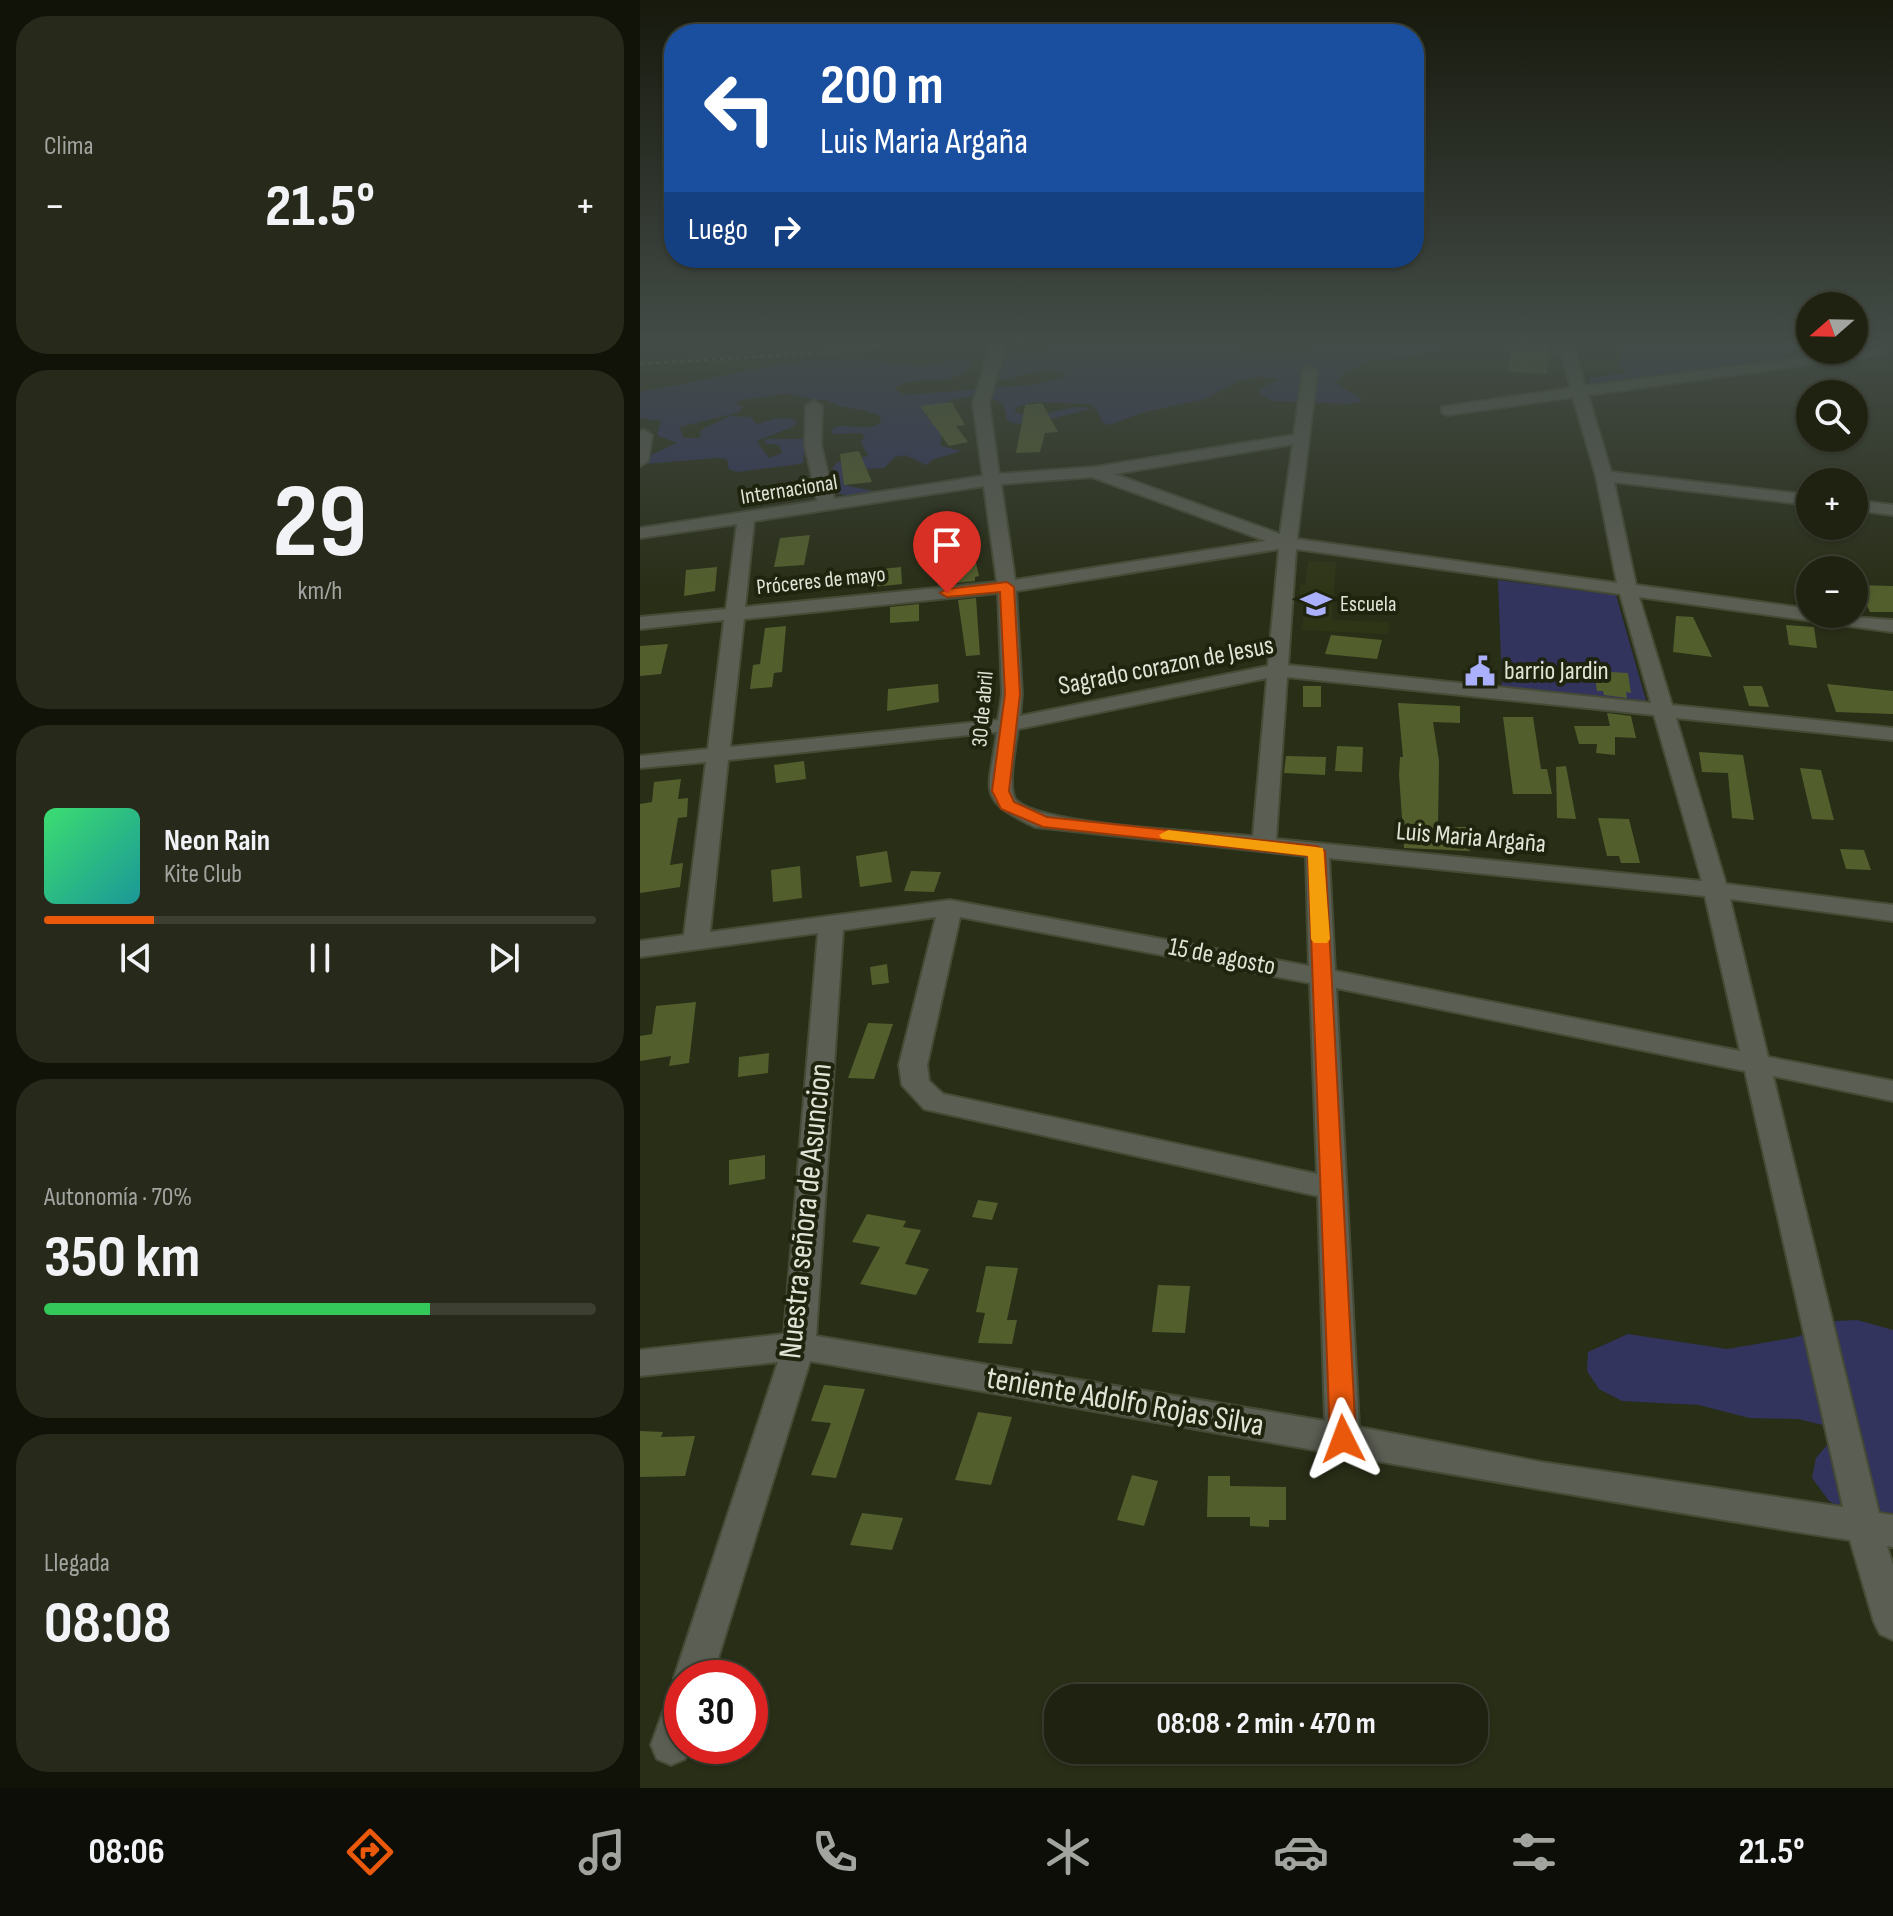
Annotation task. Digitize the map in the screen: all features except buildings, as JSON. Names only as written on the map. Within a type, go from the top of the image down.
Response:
[{"type":"street","points":[[814,425],[813,445],[827,506]]},
{"type":"street","name":"30 de abril","points":[[984,425],[1007,587],[1012,694],[1000,791],[1007,805],[1043,822]]},
{"type":"street","points":[[1264,847],[1288,543],[1303,425]]},
{"type":"street","points":[[1589,425],[1604,476],[1628,590],[1716,890],[1757,1064],[1879,1529],[1893,1622]]},
{"type":"street","points":[[640,461],[644,435]]},
{"type":"street","name":"Internacional","points":[[640,533],[992,480],[1094,472],[1302,438]]},
{"type":"street","points":[[1094,472],[1288,543],[1893,626]]},
{"type":"street","points":[[1604,476],[1796,498]]},
{"type":"street","points":[[1868,507],[1893,510]]},
{"type":"street","points":[[696,942],[746,519]]},
{"type":"street","name":"Próceres de mayo","points":[[640,623],[1007,587],[1288,543]]},
{"type":"street","name":"Sagrado corazon de Jesus","points":[[640,762],[1007,725],[1278,670],[1893,734]]},
{"type":"street","name":"Luis Maria Argaña","points":[[1043,822],[1264,847],[1716,890],[1893,913]]},
{"type":"street","points":[[1317,851],[1343,1439]]},
{"type":"street","points":[[950,908],[913,1065],[916,1085],[934,1102],[1332,1188]]},
{"type":"street","name":"15 de agosto","points":[[640,949],[831,921],[950,908],[1139,940],[1893,1091]]},
{"type":"street","name":"Nuestra señora de Asuncion","points":[[699,1660],[799,1346],[831,921]]},
{"type":"street","name":"teniente Adolfo Rojas Silva","points":[[640,1363],[799,1346],[1343,1439],[1541,1477],[1879,1529]]},
{"type":"shaded area","points":[[660,425],[686,425],[680,427],[683,438],[700,438],[701,430],[710,425],[795,425],[757,442],[769,458],[782,453],[779,445],[764,443],[766,439],[806,439],[810,446],[803,457],[804,462],[800,464],[737,472],[729,469],[727,459],[717,458],[643,464],[642,459],[677,443],[657,435]]},
{"type":"shaded area","points":[[941,425],[941,446],[962,451],[934,459],[926,465],[905,455],[895,457],[884,468],[861,469],[846,482],[848,486],[874,491],[852,497],[832,492],[833,467],[838,462],[868,456],[861,442],[865,437],[862,433],[833,434],[831,429]]},
{"type":"shaded area","points":[[1308,561],[1336,562],[1332,620],[1389,622],[1389,634],[1302,630],[1305,596],[1299,595],[1300,585],[1305,585]]},
{"type":"shaded area","points":[[1498,580],[1616,595],[1647,704],[1502,687]]},
{"type":"shaded area","points":[[1857,1320],[1893,1330],[1893,1538],[1829,1501],[1812,1478],[1816,1458],[1828,1444],[1823,1425],[1798,1419],[1749,1418],[1699,1405],[1622,1401],[1599,1389],[1587,1371],[1588,1352],[1628,1334],[1727,1349],[1797,1337],[1836,1321]]},
{"type":"slow traffic","points":[[1168,835],[1317,851],[1320,939]]},
{"type":"place","name":"Escuela","points":[[1316,604]]},
{"type":"place","name":"barrio Jardin","points":[[1480,671]]},
{"type":"route","points":[[947,593],[1007,587],[1012,694],[1000,791],[1007,805],[1043,822],[1317,851],[1343,1439]]}]
